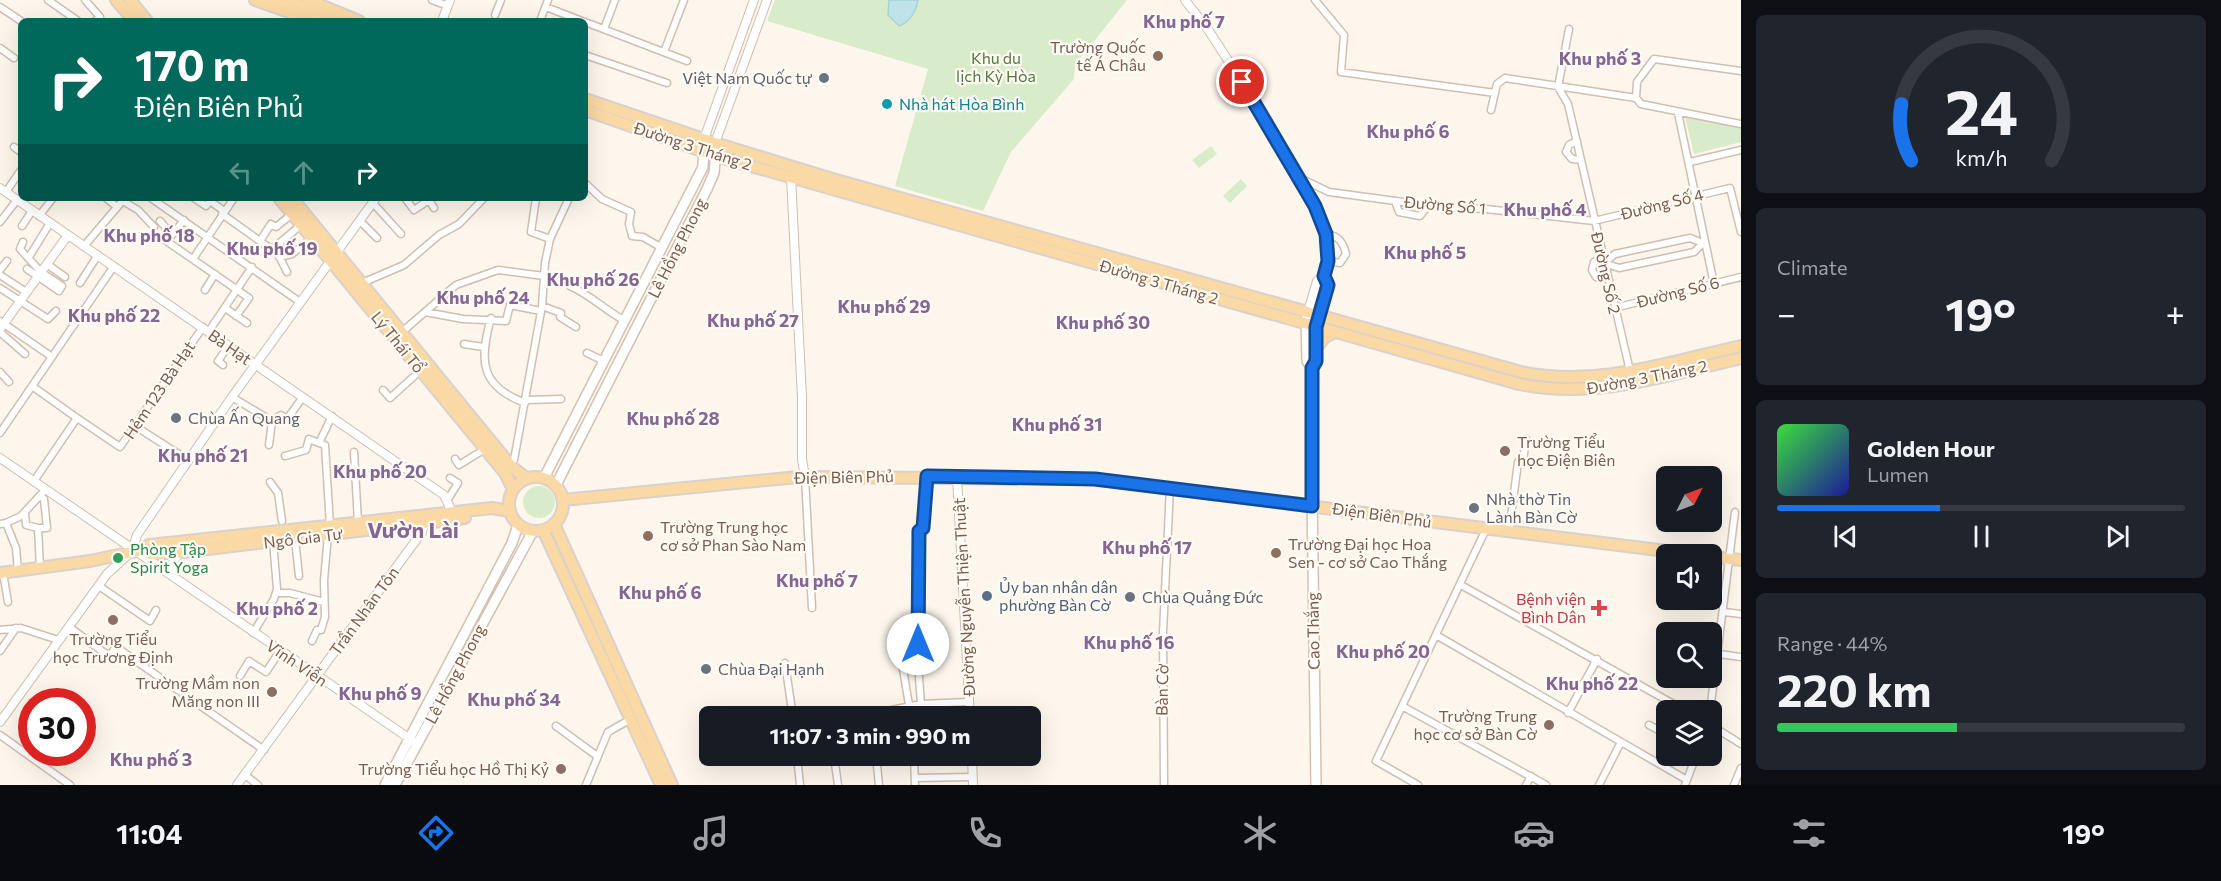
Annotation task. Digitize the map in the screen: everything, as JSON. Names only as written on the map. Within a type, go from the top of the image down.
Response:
[{"type":"main road","points":[[116,0],[131,18]]},
{"type":"main road","points":[[130,0],[145,18]]},
{"type":"main road","points":[[255,0],[328,18]]},
{"type":"main road","points":[[268,0],[328,18]]},
{"type":"main road","points":[[284,0],[314,16]]},
{"type":"main road","points":[[308,0],[350,18]]},
{"type":"main road","name":"Đường 3 Tháng 2","points":[[588,100],[715,143],[1533,374],[1581,378],[1630,371],[1741,346]]},
{"type":"main road","name":"Đường 3 Tháng 2","points":[[588,111],[716,156],[1519,384],[1556,390],[1620,386],[1741,358]]},
{"type":"main road","name":"Lê Hồng Phong","points":[[544,478],[703,167],[704,139]]},
{"type":"main road","name":"Lê Hồng Phong","points":[[556,485],[714,173],[715,143]]},
{"type":"main road","name":"Lý Thái Tổ","points":[[282,201],[312,238],[362,283],[509,464],[526,478]]},
{"type":"main road","name":"Lý Thái Tổ","points":[[294,201],[420,370],[505,473],[513,489]]},
{"type":"main road","name":"Cao Thắng","points":[[1312,368],[1306,361],[1313,313]]},
{"type":"main road","name":"Cao Thắng","points":[[1311,325],[1316,348],[1316,361],[1312,368],[1316,785]]},
{"type":"main road","points":[[1316,348],[1325,337],[1335,332]]},
{"type":"main road","name":"Điện Biên Phủ","points":[[563,500],[805,477],[927,476],[1095,479],[1656,550]]},
{"type":"main road","points":[[526,478],[544,478],[556,485],[563,500],[562,513],[554,524],[538,531],[518,525],[504,511],[513,489],[526,478]]},
{"type":"main road","name":"Ngô Gia Tự","points":[[137,550],[150,554],[179,553],[295,539],[358,522],[492,508],[504,511]]},
{"type":"main road","name":"Ngô Gia Tự","points":[[1,573],[90,561],[149,545],[425,523],[492,515],[504,511]]},
{"type":"main road","points":[[554,524],[636,717],[661,785]]},
{"type":"main road","name":"Lê Hồng Phong","points":[[395,785],[412,741],[512,543],[518,525]]},
{"type":"main road","points":[[538,531],[672,785]]},
{"type":"main road","name":"Lê Hồng Phong","points":[[385,785],[538,531]]},
{"type":"street","points":[[48,0],[74,18]]},
{"type":"street","points":[[85,0],[99,18]]},
{"type":"street","points":[[432,0],[449,3],[443,18]]},
{"type":"street","points":[[495,15],[501,0]]},
{"type":"street","points":[[541,18],[548,0]]},
{"type":"street","points":[[604,29],[615,0]]},
{"type":"street","points":[[664,52],[684,0]]},
{"type":"street","name":"Lê Hồng Phong","points":[[704,139],[754,0]]},
{"type":"street","name":"Lê Hồng Phong","points":[[715,143],[767,0]]},
{"type":"street","name":"Cao Thắng","points":[[1185,0],[1209,31],[1299,177],[1326,234],[1328,261],[1324,276],[1328,285],[1313,313]]},
{"type":"street","points":[[1315,0],[1344,35],[1341,72],[1495,93]]},
{"type":"street","points":[[0,7],[18,19]]},
{"type":"street","points":[[546,7],[574,18]]},
{"type":"street","points":[[588,23],[687,61]]},
{"type":"street","points":[[1558,87],[1569,29]]},
{"type":"street","points":[[0,48],[14,58]]},
{"type":"street","points":[[588,57],[667,83]]},
{"type":"street","points":[[1635,98],[1637,82],[1654,59],[1741,71]]},
{"type":"street","points":[[1491,110],[1500,80],[1505,78],[1635,98],[1641,104],[1741,124]]},
{"type":"street","name":"Đường Số 2","points":[[1558,87],[1568,104],[1630,371]]},
{"type":"street","points":[[1568,104],[1576,90]]},
{"type":"street","points":[[1678,113],[1690,162],[1703,243],[1714,284]]},
{"type":"street","points":[[1577,141],[1569,145],[1566,152],[1572,159],[1581,160]]},
{"type":"street","points":[[14,147],[18,150]]},
{"type":"street","points":[[1690,162],[1741,150]]},
{"type":"street","points":[[3,190],[18,173]]},
{"type":"street","points":[[791,177],[802,398],[802,459],[812,608]]},
{"type":"street","name":"Đường Số 1","points":[[1299,177],[1329,192],[1428,206],[1594,221]]},
{"type":"street","points":[[588,186],[602,199],[631,212],[629,224],[632,236],[643,237],[662,248]]},
{"type":"street","name":"Đường Số 4","points":[[1594,221],[1730,188],[1741,232]]},
{"type":"street","name":"Bà Hạt","points":[[3,190],[17,200]]},
{"type":"street","points":[[0,222],[17,200]]},
{"type":"street","name":"Bà Hạt","points":[[18,201],[332,416],[448,499]]},
{"type":"street","points":[[22,226],[50,201]]},
{"type":"street","points":[[110,201],[117,207]]},
{"type":"street","points":[[84,246],[122,201]]},
{"type":"street","points":[[127,201],[154,227]]},
{"type":"street","points":[[156,201],[300,302]]},
{"type":"street","points":[[198,201],[206,206],[210,201],[260,241],[279,257],[286,272]]},
{"type":"street","points":[[193,259],[230,201]]},
{"type":"street","points":[[0,722],[99,586],[137,550],[137,535],[232,397],[374,201],[401,234]]},
{"type":"street","points":[[407,201],[414,210],[425,201]]},
{"type":"street","points":[[429,201],[434,208]]},
{"type":"street","points":[[362,283],[404,265],[439,235],[459,224],[481,201]]},
{"type":"street","points":[[536,201],[531,232],[550,239]]},
{"type":"street","points":[[509,464],[514,459],[526,401],[542,308],[550,239],[568,201]]},
{"type":"street","points":[[1395,201],[1399,212],[1420,216],[1428,206]]},
{"type":"street","points":[[260,241],[271,224],[276,227],[292,213]]},
{"type":"street","points":[[160,221],[172,235],[184,220]]},
{"type":"street","points":[[360,221],[377,238]]},
{"type":"street","points":[[29,257],[50,223]]},
{"type":"street","points":[[271,250],[301,225]]},
{"type":"street","points":[[1326,234],[1336,235],[1343,244],[1346,254],[1340,263],[1328,261]]},
{"type":"street","points":[[1,327],[68,235]]},
{"type":"street","points":[[162,238],[249,298],[236,316]]},
{"type":"street","points":[[279,257],[292,254],[312,238]]},
{"type":"street","points":[[1607,278],[1596,277],[1592,270],[1594,262],[1615,254],[1690,238],[1703,243]]},
{"type":"street","points":[[23,242],[20,249],[29,257],[39,274]]},
{"type":"street","points":[[1603,260],[1619,268],[1694,252],[1703,243]]},
{"type":"street","points":[[80,283],[98,255]]},
{"type":"street","points":[[47,264],[65,277]]},
{"type":"street","points":[[0,433],[114,266]]},
{"type":"street","name":"Hẻm 123 Bà Hạt","points":[[77,418],[120,447],[206,329],[225,308],[252,267]]},
{"type":"street","points":[[27,269],[39,274],[59,291],[60,289]]},
{"type":"street","points":[[402,332],[456,285],[498,270],[544,276]]},
{"type":"street","points":[[205,290],[215,274]]},
{"type":"street","points":[[0,275],[26,292]]},
{"type":"street","name":"Cao Thắng","points":[[1313,313],[1317,281],[1324,276]]},
{"type":"street","name":"Đường Số 6","points":[[1614,308],[1741,277]]},
{"type":"street","points":[[570,285],[583,291],[601,308],[625,321]]},
{"type":"street","points":[[0,288],[48,319],[56,311]]},
{"type":"street","points":[[425,312],[463,319],[491,318],[506,321],[510,305],[542,308],[561,313],[560,317],[576,327]]},
{"type":"street","points":[[225,308],[247,323]]},
{"type":"street","points":[[491,318],[483,347],[488,374],[500,391],[526,401],[561,399]]},
{"type":"street","points":[[1,327],[52,357]]},
{"type":"street","points":[[1,327],[25,354]]},
{"type":"street","points":[[464,344],[483,347]]},
{"type":"street","points":[[223,365],[218,361],[229,345]]},
{"type":"street","points":[[587,353],[604,361]]},
{"type":"street","points":[[383,390],[390,398],[420,370]]},
{"type":"street","points":[[0,372],[9,382]]},
{"type":"street","points":[[32,387],[77,418],[34,481]]},
{"type":"street","points":[[232,397],[272,422]]},
{"type":"street","points":[[269,445],[272,422],[280,415],[287,420],[303,397]]},
{"type":"street","points":[[319,443],[332,416]]},
{"type":"street","points":[[135,426],[189,460]]},
{"type":"street","points":[[285,456],[306,450],[309,439],[325,445],[329,530],[325,617],[321,630],[317,630],[312,641]]},
{"type":"street","points":[[1509,532],[1518,462],[1523,461],[1527,439]]},
{"type":"street","points":[[455,459],[459,465],[485,449]]},
{"type":"street","points":[[354,452],[358,522]]},
{"type":"street","name":"Vĩnh Viễn","points":[[0,458],[412,741]]},
{"type":"street","points":[[921,704],[918,668],[917,564],[919,531],[923,528],[925,511],[927,476]]},
{"type":"street","name":"Đường Nguyễn Thiện Thuật","points":[[957,477],[969,706]]},
{"type":"street","points":[[450,478],[458,483],[448,499],[452,512]]},
{"type":"street","points":[[270,482],[279,493],[282,521]]},
{"type":"street","name":"Bàn Cờ","points":[[1164,785],[1162,663],[1170,488]]},
{"type":"street","points":[[18,571],[16,548],[3,523],[25,513],[46,489]]},
{"type":"street","points":[[25,513],[26,525],[47,528],[44,499],[40,496]]},
{"type":"street","points":[[1722,629],[1736,559],[1735,512]]},
{"type":"street","name":"Trần Nhân Tôn","points":[[237,785],[422,532],[425,523]]},
{"type":"street","points":[[38,528],[40,568]]},
{"type":"street","points":[[1418,785],[1376,761],[1486,529]]},
{"type":"street","points":[[295,539],[299,576]]},
{"type":"street","points":[[253,633],[276,593],[273,541]]},
{"type":"street","points":[[174,578],[171,566],[179,553]]},
{"type":"street","points":[[1,573],[8,602]]},
{"type":"street","points":[[1461,585],[1667,700]]},
{"type":"street","points":[[99,586],[150,621],[156,610]]},
{"type":"street","points":[[276,593],[290,593],[324,602]]},
{"type":"street","points":[[1724,612],[1741,614]]},
{"type":"street","points":[[69,627],[109,656],[116,647],[264,750]]},
{"type":"street","points":[[0,630],[16,628],[58,640]]},
{"type":"street","points":[[0,651],[16,628]]},
{"type":"street","points":[[1436,635],[1686,782],[1692,766]]},
{"type":"street","points":[[240,676],[249,661],[266,672],[280,651]]},
{"type":"street","points":[[1722,654],[1741,657]]},
{"type":"street","points":[[1568,713],[1597,659]]},
{"type":"street","points":[[785,663],[791,706]]},
{"type":"street","points":[[911,706],[903,669],[918,668]]},
{"type":"street","points":[[914,706],[969,702]]},
{"type":"street","points":[[1402,706],[1546,785]]},
{"type":"street","points":[[586,785],[597,764],[597,756],[608,732],[636,717]]},
{"type":"street","points":[[1649,725],[1656,729]]},
{"type":"street","points":[[556,726],[597,756]]},
{"type":"street","points":[[1722,732],[1741,744]]},
{"type":"street","points":[[0,735],[70,785]]},
{"type":"street","points":[[1599,785],[1621,742]]},
{"type":"street","points":[[798,766],[800,785]]},
{"type":"street","points":[[835,766],[838,785]]},
{"type":"street","points":[[877,766],[879,785]]},
{"type":"street","points":[[914,766],[915,782],[973,781],[972,766]]},
{"type":"street","points":[[1734,785],[1741,768]]},
{"type":"street","points":[[245,776],[258,785]]},
{"type":"street","points":[[1526,785],[1531,776]]},
{"type":"green space","name":"Khu du lịch Kỳ Hòa","points":[[775,0],[1127,0],[1075,65],[1074,79],[1011,152],[983,211],[895,186],[928,69],[767,21]]},
{"type":"green space","points":[[1685,117],[1741,126],[1741,142],[1694,154]]},
{"type":"green space","points":[[1211,146],[1217,154],[1199,168],[1192,160]]},
{"type":"green space","points":[[1241,179],[1247,186],[1230,203],[1223,196]]},
{"type":"green space","points":[[539,486],[550,491],[555,502],[550,513],[539,518],[528,513],[523,502],[528,491]]},
{"type":"water","points":[[889,0],[918,0],[912,16],[899,26],[888,15]]},
{"type":"place","name":"Trường Quốc tế Á Châu","points":[[1158,56]]},
{"type":"place","name":"Việt Nam Quốc tự","points":[[824,78]]},
{"type":"place","name":"Nhà hát Hòa Bình","points":[[887,104]]},
{"type":"place","name":"Chùa Ấn Quang","points":[[176,418]]},
{"type":"place","name":"Trường Tiểu học Điện Biên","points":[[1505,451]]},
{"type":"place","name":"Nhà thờ Tin Lành Bàn Cờ","points":[[1474,508]]},
{"type":"place","name":"Trường Trung học cơ sở Phan Sào Nam","points":[[648,536]]},
{"type":"place","name":"Trường Đại học Hoa Sen - cơ sở Cao Thắng","points":[[1276,553]]},
{"type":"place","name":"Phòng Tập Spirit Yoga","points":[[118,558]]},
{"type":"place","name":"Ủy ban nhân dân phường Bàn Cờ","points":[[987,596]]},
{"type":"place","name":"Chùa Quảng Đức","points":[[1130,597]]},
{"type":"place","name":"Bệnh viện Bình Dân","points":[[1599,608]]},
{"type":"place","name":"Trường Tiểu học Trương Định","points":[[113,620]]},
{"type":"place","name":"Chùa Đại Hạnh","points":[[706,669]]},
{"type":"place","name":"Trường Mầm non Măng non III","points":[[272,692]]},
{"type":"place","name":"Trường Trung học cơ sở Bàn Cờ","points":[[1549,725]]},
{"type":"place","name":"Trường Tiểu học Hồ Thị Kỷ","points":[[561,769]]},
{"type":"district","name":"Khu phố 7","points":[[1184,22]]},
{"type":"district","name":"Khu phố 3","points":[[1600,59]]},
{"type":"district","name":"Khu phố 6","points":[[1408,132]]},
{"type":"district","name":"Khu phố 4","points":[[1545,210]]},
{"type":"district","name":"Khu phố 18","points":[[149,236]]},
{"type":"district","name":"Khu phố 19","points":[[272,249]]},
{"type":"district","name":"Khu phố 5","points":[[1425,253]]},
{"type":"district","name":"Khu phố 26","points":[[593,280]]},
{"type":"district","name":"Khu phố 24","points":[[483,298]]},
{"type":"district","name":"Khu phố 29","points":[[884,307]]},
{"type":"district","name":"Khu phố 22","points":[[114,316]]},
{"type":"district","name":"Khu phố 27","points":[[753,321]]},
{"type":"district","name":"Khu phố 30","points":[[1103,323]]},
{"type":"district","name":"Khu phố 28","points":[[673,419]]},
{"type":"district","name":"Khu phố 31","points":[[1057,425]]},
{"type":"district","name":"Khu phố 21","points":[[203,456]]},
{"type":"district","name":"Khu phố 20","points":[[380,472]]},
{"type":"district","name":"Vườn Lài","points":[[413,530]]},
{"type":"district","name":"Khu phố 17","points":[[1147,548]]},
{"type":"district","name":"Khu phố 7","points":[[817,581]]},
{"type":"district","name":"Khu phố 6","points":[[660,593]]},
{"type":"district","name":"Khu phố 2","points":[[277,609]]},
{"type":"district","name":"Khu phố 16","points":[[1129,643]]},
{"type":"district","name":"Khu phố 20","points":[[1383,652]]},
{"type":"district","name":"Khu phố 22","points":[[1592,684]]},
{"type":"district","name":"Khu phố 9","points":[[380,694]]},
{"type":"district","name":"Khu phố 34","points":[[514,700]]},
{"type":"district","name":"Khu phố 3","points":[[151,760]]},
{"type":"route","points":[[918,644],[917,564],[919,531],[923,528],[925,511],[927,476],[1095,479],[1312,506],[1312,368],[1316,361],[1316,327],[1328,285],[1324,276],[1329,248],[1322,220],[1315,206],[1242,82]]}]
